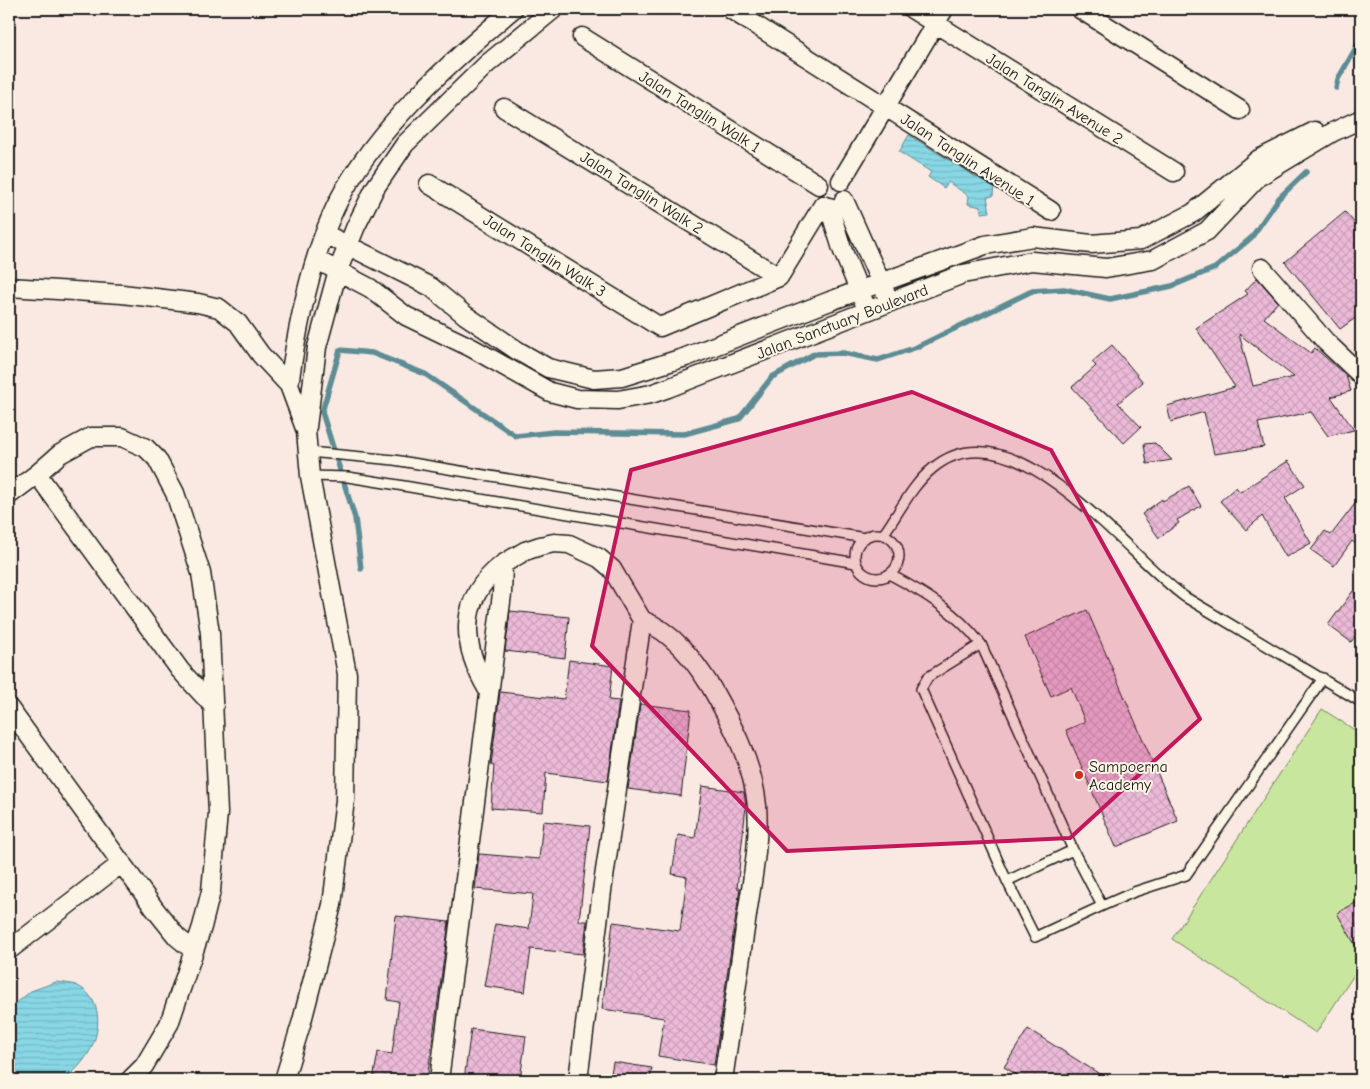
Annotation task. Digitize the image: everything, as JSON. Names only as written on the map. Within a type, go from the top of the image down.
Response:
[{"type":"street","points":[[289,385],[295,337],[317,260],[325,234],[348,183],[378,140],[410,105],[513,9]]},
{"type":"street","points":[[306,431],[317,347],[338,270],[375,188],[405,144],[488,64],[554,9]]},
{"type":"street","name":"Jalan Tanglin Avenue 1","points":[[730,9],[1051,211]]},
{"type":"street","name":"Jalan Tanglin Avenue 2","points":[[912,9],[940,16],[1174,172]]},
{"type":"street","points":[[1080,9],[1240,110]]},
{"type":"street","points":[[841,181],[940,16]]},
{"type":"street","name":"Jalan Tanglin Walk 1","points":[[582,37],[819,185]]},
{"type":"street","name":"Jalan Sanctuary Boulevard","points":[[325,234],[347,248],[431,287],[465,315],[518,352],[548,368],[594,379],[622,377],[686,357],[986,245],[1033,237],[1091,244],[1141,240],[1193,212],[1259,159],[1361,107]]},
{"type":"street","name":"Jalan Tanglin Walk 2","points":[[504,108],[778,277]]},
{"type":"street","name":"Jalan Sanctuary Boulevard","points":[[317,260],[370,288],[406,316],[452,338],[550,392],[578,399],[618,400],[651,394],[668,388],[890,304],[963,274],[1032,260],[1106,268],[1153,260],[1207,231],[1258,177],[1333,132],[1361,120]]},
{"type":"street","points":[[778,277],[832,204],[847,191],[841,181],[830,178],[819,185],[817,194],[832,204],[881,283],[890,304]]},
{"type":"street","name":"Jalan Tanglin Walk 3","points":[[429,184],[660,327],[778,277]]},
{"type":"street","points":[[832,204],[842,249],[868,311]]},
{"type":"street","points":[[370,288],[385,265]]},
{"type":"street","points":[[1262,268],[1326,342],[1361,375]]},
{"type":"street","points":[[9,287],[122,294],[198,302],[220,308],[238,322],[261,355],[289,385],[306,431],[310,476],[347,674],[345,800],[332,905],[302,1021],[284,1080]]},
{"type":"street","points":[[452,338],[465,315]]},
{"type":"street","points":[[9,495],[60,454],[91,437],[108,435],[127,439],[146,448],[157,459],[176,493],[201,573],[210,634],[218,813],[211,891],[194,950],[169,1024],[144,1066],[130,1080]]},
{"type":"street","points":[[37,474],[180,670],[214,707]]},
{"type":"street","points":[[488,690],[475,668],[468,636],[469,613],[476,595],[485,582],[503,564],[525,551],[554,543],[569,544],[599,558],[612,569],[642,620],[666,632],[703,675],[732,723],[751,776],[757,806],[754,866],[723,1080]]},
{"type":"street","points":[[439,1080],[488,690],[502,594],[503,564]]},
{"type":"street","points":[[578,1080],[602,891],[642,620]]},
{"type":"street","points":[[9,708],[177,937],[194,950]]},
{"type":"street","points":[[9,950],[122,863]]},
{"type":"lane","points":[[309,452],[394,460],[865,538]]},
{"type":"lane","points":[[883,535],[912,490],[933,468],[958,453],[992,453],[1011,457],[1055,483],[1100,518],[1169,586],[1361,702]]},
{"type":"lane","points":[[310,476],[348,477],[856,563]]},
{"type":"lane","points":[[870,535],[883,535],[895,544],[898,552],[896,567],[889,574],[880,577],[870,577],[862,572],[856,563],[856,549],[865,538],[870,535]]},
{"type":"lane","points":[[889,574],[938,603],[965,623],[981,644],[1073,850],[1102,906]]},
{"type":"lane","points":[[981,644],[928,677],[921,689],[1007,882],[1035,937],[1134,892],[1186,875],[1323,678]]},
{"type":"lane","points":[[1007,882],[1073,850]]},
{"type":"highlighted area","points":[[912,392],[1051,450],[1200,719],[1070,838],[787,851],[592,646],[631,470]]},
{"type":"green space","points":[[1322,709],[1361,734],[1361,964],[1316,1033],[1172,939]]},
{"type":"water","points":[[909,135],[979,179],[994,185],[993,196],[987,197],[990,212],[982,213],[981,207],[968,204],[969,196],[948,182],[944,188],[928,177],[931,172],[899,152]]},
{"type":"water","points":[[56,982],[78,986],[93,1001],[98,1021],[94,1042],[79,1066],[64,1080],[9,1080],[9,1009],[31,991]]},
{"type":"building","points":[[1345,212],[1361,230],[1361,314],[1340,329],[1285,262]]},
{"type":"building","points":[[1257,278],[1278,302],[1264,318],[1311,353],[1315,348],[1346,376],[1351,391],[1331,397],[1354,430],[1328,436],[1311,412],[1258,423],[1264,447],[1214,454],[1204,412],[1171,422],[1167,406],[1235,387],[1196,328],[1248,294],[1245,291]],"holes":[[[1239,334],[1294,377],[1253,386]]]},
{"type":"building","points":[[1112,345],[1143,382],[1118,403],[1141,427],[1124,443],[1072,387],[1096,366],[1092,362]]},
{"type":"building","points":[[1155,443],[1172,460],[1147,464],[1144,444]]},
{"type":"building","points":[[1288,461],[1305,485],[1285,498],[1311,543],[1286,557],[1262,516],[1246,530],[1220,501],[1236,487],[1240,492]]},
{"type":"building","points":[[1189,486],[1201,506],[1177,520],[1179,523],[1159,538],[1142,514],[1162,499],[1163,501]]},
{"type":"building","points":[[1361,496],[1361,548],[1352,541],[1334,566],[1311,550],[1325,531],[1331,535]]},
{"type":"building","points":[[1353,591],[1361,598],[1361,629],[1351,642],[1328,625]]},
{"type":"building","points":[[1087,610],[1178,821],[1116,847],[1066,730],[1085,722],[1071,687],[1051,696],[1025,637]]},
{"type":"building","points":[[510,611],[569,617],[565,658],[505,651]]},
{"type":"building","points":[[569,660],[613,666],[609,700],[619,701],[608,781],[546,773],[543,812],[491,808],[494,766],[491,765],[500,692],[564,699]]},
{"type":"building","points":[[640,704],[691,710],[681,796],[628,789]]},
{"type":"building","points":[[702,786],[744,792],[746,806],[737,888],[740,888],[714,1065],[658,1056],[664,1018],[602,1009],[613,922],[680,931],[687,877],[672,874],[678,835],[695,838]]},
{"type":"building","points":[[543,821],[590,826],[579,921],[587,921],[583,954],[531,949],[525,992],[484,986],[495,924],[529,929],[533,894],[475,889],[479,854],[539,859]]},
{"type":"building","points":[[1361,900],[1361,955],[1337,913]]},
{"type":"building","points":[[396,916],[449,922],[427,1080],[373,1080],[378,1052],[392,1054],[399,1002],[387,1000]]},
{"type":"building","points":[[471,1029],[526,1036],[520,1080],[464,1080]]},
{"type":"building","points":[[1028,1029],[1109,1080],[1025,1080],[1004,1067]]},
{"type":"building","points":[[613,1062],[652,1068],[650,1080],[610,1080]]},
{"type":"waterway","points":[[1336,88],[1338,79],[1361,39]]},
{"type":"waterway","points":[[361,569],[355,518],[322,412],[340,350],[372,353],[425,374],[516,436],[554,432],[684,434],[739,419],[772,377],[814,354],[843,353],[878,360],[917,347],[1032,291],[1064,289],[1110,299],[1172,286],[1215,268],[1251,238],[1279,198],[1306,172]]},
{"type":"place","name":"Sampoerna Academy","points":[[1079,775]]}]
